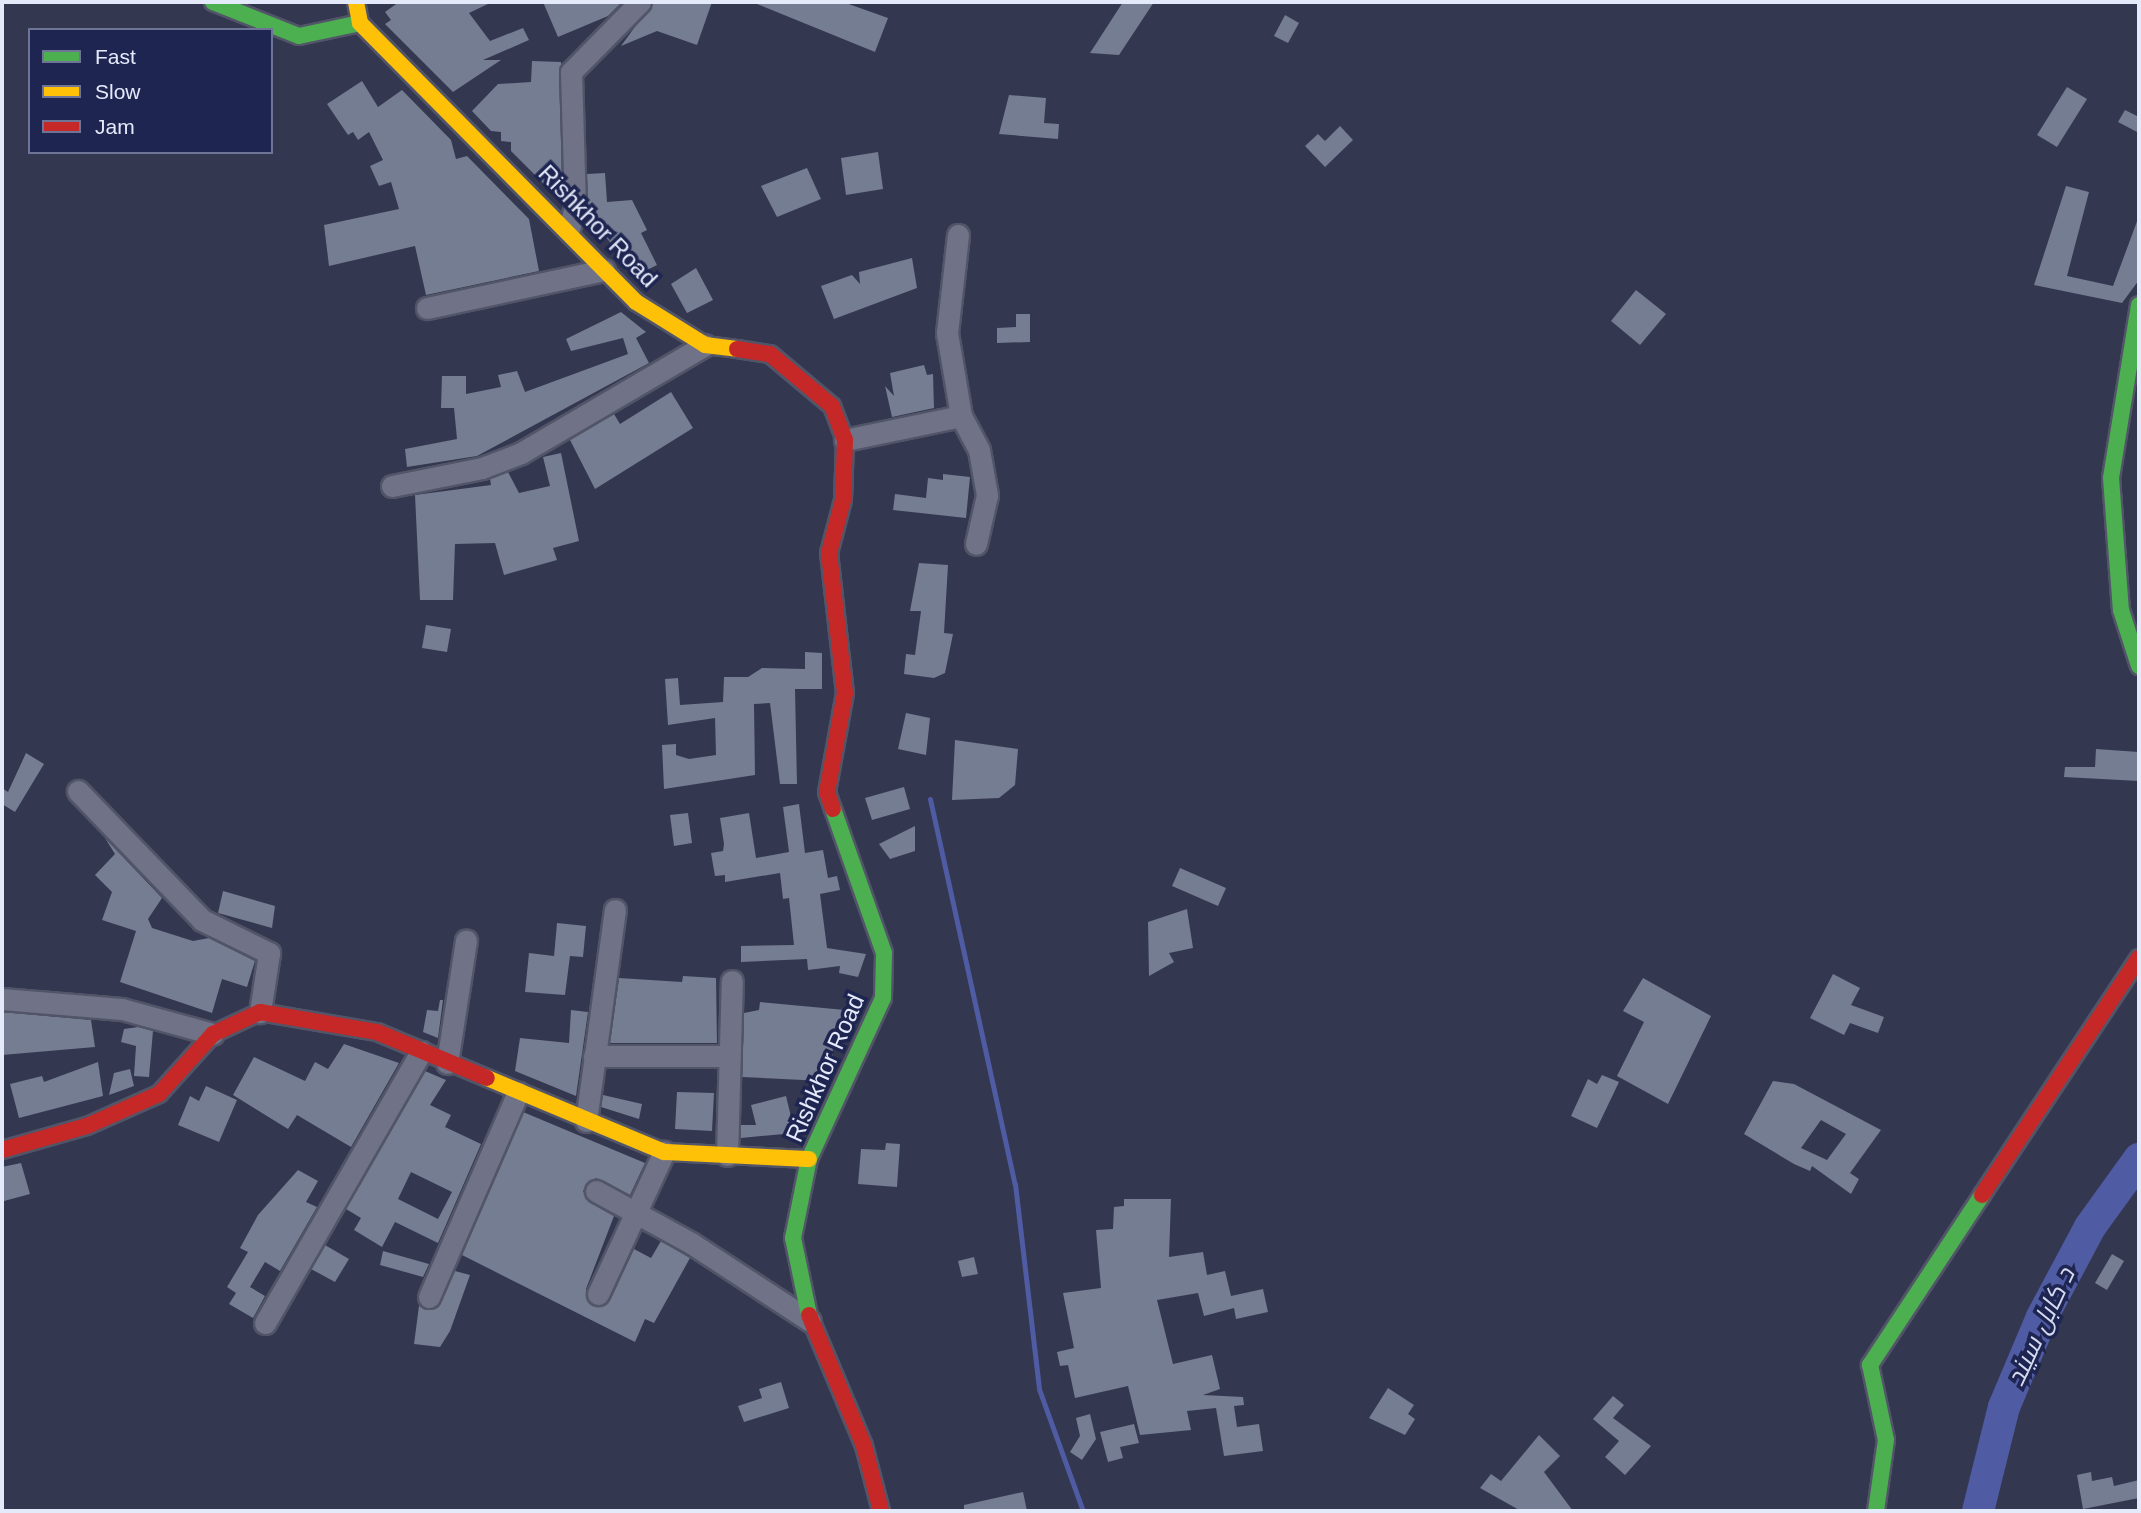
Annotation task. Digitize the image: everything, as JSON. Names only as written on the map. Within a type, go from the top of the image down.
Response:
[{"type":"street","points":[[213,2],[268,28]]},
{"type":"street","points":[[273,29],[299,36],[360,23],[356,2]]},
{"type":"street","points":[[569,229],[575,207],[571,72],[640,2]]},
{"type":"street","name":"Rishkhor Road","points":[[360,23],[569,229],[636,302],[705,345],[771,354],[832,406],[845,440],[843,500],[829,553],[845,693],[827,792],[884,953],[883,998],[809,1159],[793,1238],[810,1321],[864,1446],[881,1511]]},
{"type":"street","points":[[958,235],[947,333],[961,416],[979,450],[987,495],[976,544]]},
{"type":"street","points":[[427,309],[604,270]]},
{"type":"street","points":[[2139,305],[2111,478],[2121,610],[2139,666]]},
{"type":"street","points":[[392,486],[482,468],[521,453],[705,345]]},
{"type":"street","points":[[845,440],[961,416]]},
{"type":"street","points":[[78,791],[202,920],[269,953],[260,1012]]},
{"type":"street","points":[[586,1121],[615,910]]},
{"type":"street","points":[[447,1063],[466,940]]},
{"type":"street","points":[[1876,1511],[1886,1440],[1870,1364],[2014,1153],[2030,1116],[2139,958]]},
{"type":"street","points":[[727,1155],[726,1056],[732,981]]},
{"type":"street","points":[[2,999],[122,1009],[213,1034]]},
{"type":"street","points":[[2,1150],[87,1126],[159,1094],[213,1034],[260,1012],[377,1032],[664,1152],[809,1159]]},
{"type":"street","points":[[265,1323],[421,1052]]},
{"type":"street","points":[[594,1056],[726,1056]]},
{"type":"street","points":[[429,1297],[518,1093]]},
{"type":"street","points":[[598,1294],[664,1152]]},
{"type":"street","points":[[596,1191],[637,1210],[810,1321]]},
{"type":"building","points":[[399,2],[492,2],[469,13],[490,41],[523,28],[529,40],[483,60],[501,60],[453,92],[385,24],[391,20],[385,12]]},
{"type":"building","points":[[543,2],[622,2],[608,16],[558,37]]},
{"type":"building","points":[[653,2],[712,2],[697,45],[657,31],[621,46]]},
{"type":"building","points":[[843,2],[888,18],[875,52],[757,4]]},
{"type":"building","points":[[1123,2],[1154,2],[1119,55],[1090,53]]},
{"type":"building","points":[[1285,15],[1299,23],[1288,43],[1274,36]]},
{"type":"building","points":[[532,61],[561,62],[562,202],[511,151],[511,142],[501,141],[501,132],[491,131],[472,111],[498,84],[531,82]]},
{"type":"building","points":[[362,81],[378,107],[402,90],[451,140],[456,159],[467,156],[529,219],[539,271],[426,295],[415,246],[329,266],[324,225],[399,209],[391,182],[379,186],[370,166],[383,160],[369,132],[358,140],[353,132],[348,135],[327,104]]},
{"type":"building","points":[[2067,87],[2087,99],[2057,147],[2037,135]]},
{"type":"building","points":[[1009,95],[1046,98],[1044,123],[1059,124],[1058,139],[999,134]]},
{"type":"building","points":[[2125,110],[2139,117],[2139,133],[2118,122]]},
{"type":"building","points":[[1340,126],[1353,140],[1325,167],[1305,146],[1318,134],[1325,141]]},
{"type":"building","points":[[878,152],[883,189],[846,195],[841,158]]},
{"type":"building","points":[[807,168],[821,199],[777,217],[761,186]]},
{"type":"building","points":[[605,173],[607,202],[632,200],[647,230],[641,233],[657,265],[635,276],[600,229],[592,233],[584,224],[587,174]]},
{"type":"building","points":[[2066,186],[2089,192],[2067,276],[2113,286],[2139,216],[2139,280],[2122,303],[2034,285]]},
{"type":"building","points":[[912,258],[917,288],[834,319],[821,286],[852,275],[860,284],[859,272]]},
{"type":"building","points":[[696,268],[713,300],[687,313],[671,284]]},
{"type":"building","points":[[1636,290],[1666,314],[1640,345],[1611,321]]},
{"type":"building","points":[[621,312],[646,332],[636,338],[649,363],[477,456],[407,467],[405,449],[457,439],[454,408],[441,408],[442,376],[466,376],[466,394],[501,387],[498,375],[517,371],[525,392],[628,354],[623,338],[571,351],[566,339]]},
{"type":"building","points":[[1016,314],[1030,314],[1030,342],[997,343],[997,328],[1016,327]]},
{"type":"building","points":[[924,365],[927,375],[933,374],[934,408],[892,417],[885,386],[894,396],[890,373]]},
{"type":"building","points":[[671,392],[693,428],[595,489],[570,440],[614,414],[620,424]]},
{"type":"building","points":[[561,453],[579,541],[553,548],[557,560],[504,575],[495,543],[455,544],[453,600],[420,600],[415,495],[491,485],[490,479],[508,472],[519,493],[550,486],[543,457]]},
{"type":"building","points":[[943,474],[970,477],[966,518],[893,510],[895,494],[926,498],[928,478],[943,480]]},
{"type":"building","points":[[919,563],[948,565],[944,633],[953,634],[945,673],[934,678],[904,674],[906,654],[915,655],[921,611],[910,611]]},
{"type":"building","points":[[426,625],[451,629],[447,652],[422,648]]},
{"type":"building","points":[[805,652],[822,653],[822,689],[795,689],[797,784],[780,784],[770,703],[754,704],[755,775],[664,789],[662,745],[676,744],[676,755],[689,759],[716,755],[715,718],[668,725],[665,679],[678,678],[680,705],[723,702],[724,677],[748,677],[762,668],[805,669]]},
{"type":"building","points":[[906,713],[930,718],[926,755],[898,749]]},
{"type":"building","points":[[955,740],[1018,749],[1015,785],[999,798],[952,800]]},
{"type":"building","points":[[2096,749],[2139,752],[2139,781],[2064,777],[2065,767],[2095,767]]},
{"type":"building","points":[[26,753],[44,764],[15,812],[2,804],[2,788],[8,792]]},
{"type":"building","points":[[904,787],[910,809],[872,820],[865,798]]},
{"type":"building","points":[[799,804],[805,853],[823,850],[828,878],[837,876],[840,890],[820,894],[827,948],[866,954],[858,977],[839,973],[840,966],[808,970],[807,959],[741,962],[741,946],[794,945],[789,898],[783,899],[780,873],[725,882],[725,875],[715,876],[711,853],[723,851],[724,844],[720,818],[749,813],[756,858],[789,852],[783,807]]},
{"type":"building","points":[[688,813],[692,843],[674,846],[670,815]]},
{"type":"building","points":[[915,826],[915,851],[890,859],[879,844]]},
{"type":"building","points":[[105,838],[162,898],[148,919],[152,928],[193,941],[209,938],[255,961],[247,987],[222,979],[212,1013],[120,982],[136,931],[102,920],[112,892],[95,875],[115,854]]},
{"type":"building","points":[[1180,868],[1226,888],[1218,906],[1172,886]]},
{"type":"building","points":[[223,891],[275,906],[272,928],[218,913]]},
{"type":"building","points":[[1187,909],[1193,948],[1169,953],[1174,962],[1149,976],[1148,922]]},
{"type":"building","points":[[557,923],[586,926],[583,957],[570,956],[565,995],[525,992],[529,953],[554,956]]},
{"type":"building","points":[[1833,974],[1860,988],[1851,1005],[1884,1017],[1878,1033],[1850,1023],[1844,1035],[1810,1018]]},
{"type":"building","points":[[683,976],[716,978],[717,1043],[610,1043],[619,978],[682,982]]},
{"type":"building","points":[[1643,978],[1711,1016],[1668,1104],[1617,1076],[1644,1022],[1623,1011]]},
{"type":"building","points":[[440,1000],[443,1000],[438,1038],[423,1032],[427,1010],[438,1011]]},
{"type":"building","points":[[760,1002],[845,1010],[840,1043],[833,1042],[832,1068],[823,1081],[742,1077],[744,1013],[759,1010]]},
{"type":"building","points":[[571,1010],[588,1012],[576,1096],[515,1071],[520,1038],[569,1043]]},
{"type":"building","points":[[2,1012],[91,1020],[95,1047],[2,1055]]},
{"type":"building","points":[[138,1027],[153,1031],[149,1077],[134,1076],[136,1046],[121,1042],[124,1029]]},
{"type":"building","points":[[344,1044],[399,1063],[351,1147],[297,1115],[288,1129],[233,1095],[254,1057],[305,1081],[315,1062],[328,1069]]},
{"type":"building","points":[[98,1062],[103,1096],[19,1118],[10,1084],[42,1076],[44,1082]]},
{"type":"building","points":[[130,1069],[134,1086],[109,1095],[114,1073]]},
{"type":"building","points":[[425,1071],[446,1080],[430,1105],[451,1115],[445,1127],[481,1144],[438,1243],[395,1222],[382,1247],[354,1230],[361,1218],[346,1209]],"holes":[[[411,1172],[452,1192],[438,1219],[398,1199]]]},
{"type":"building","points":[[1602,1075],[1619,1082],[1597,1128],[1571,1116],[1588,1079],[1597,1084]]},
{"type":"building","points":[[1773,1081],[1794,1084],[1881,1130],[1850,1173],[1859,1179],[1851,1194],[1812,1166],[1810,1171],[1794,1164],[1744,1134]],"holes":[[[1821,1120],[1846,1134],[1827,1160],[1801,1148]]]},
{"type":"building","points":[[206,1086],[237,1100],[219,1142],[178,1125],[190,1096],[199,1101]]},
{"type":"building","points":[[677,1092],[714,1093],[712,1131],[675,1129]]},
{"type":"building","points":[[603,1095],[642,1104],[639,1119],[601,1107]]},
{"type":"building","points":[[786,1096],[795,1133],[741,1138],[741,1125],[756,1125],[751,1105]]},
{"type":"building","points":[[523,1112],[645,1163],[630,1195],[596,1178],[583,1191],[589,1202],[614,1216],[586,1289],[592,1306],[610,1300],[634,1249],[651,1258],[661,1241],[690,1258],[654,1323],[645,1319],[635,1342],[462,1255]]},
{"type":"building","points":[[886,1143],[900,1144],[897,1187],[858,1184],[861,1149],[885,1150]]},
{"type":"building","points":[[21,1163],[30,1194],[4,1201],[2,1167]]},
{"type":"building","points":[[298,1170],[318,1181],[306,1202],[317,1207],[280,1271],[265,1262],[250,1287],[265,1296],[253,1318],[229,1304],[236,1293],[227,1287],[248,1252],[240,1248],[258,1215]]},
{"type":"building","points":[[1124,1199],[1171,1199],[1169,1257],[1203,1252],[1207,1275],[1225,1271],[1231,1296],[1263,1289],[1268,1312],[1236,1319],[1234,1308],[1204,1316],[1198,1293],[1157,1300],[1173,1364],[1212,1355],[1220,1389],[1203,1395],[1243,1397],[1244,1405],[1234,1406],[1237,1427],[1259,1424],[1263,1451],[1224,1456],[1216,1408],[1187,1411],[1191,1430],[1140,1435],[1128,1386],[1075,1398],[1068,1365],[1060,1366],[1057,1352],[1074,1348],[1063,1293],[1101,1288],[1096,1230],[1113,1229],[1114,1207],[1124,1206]]},
{"type":"building","points":[[325,1245],[349,1259],[335,1282],[311,1269]]},
{"type":"building","points":[[383,1251],[429,1264],[423,1277],[380,1265]]},
{"type":"building","points":[[2112,1254],[2124,1261],[2107,1290],[2095,1283]]},
{"type":"building","points":[[974,1257],[978,1274],[962,1277],[958,1261]]},
{"type":"building","points":[[455,1271],[470,1275],[450,1331],[440,1347],[414,1344],[419,1306],[437,1307]]},
{"type":"building","points":[[781,1382],[789,1408],[744,1422],[738,1406],[762,1398],[759,1389]]},
{"type":"building","points":[[1388,1388],[1414,1405],[1408,1414],[1415,1419],[1405,1435],[1369,1418]]},
{"type":"building","points":[[1613,1396],[1624,1405],[1613,1418],[1651,1446],[1625,1475],[1605,1457],[1619,1441],[1593,1419]]},
{"type":"building","points":[[1090,1414],[1096,1439],[1082,1460],[1070,1452],[1080,1436],[1076,1418]]},
{"type":"building","points":[[1134,1424],[1139,1443],[1120,1447],[1123,1458],[1108,1462],[1100,1432]]},
{"type":"building","points":[[1539,1435],[1560,1456],[1544,1472],[1573,1511],[1521,1511],[1480,1488],[1491,1474],[1501,1481]]},
{"type":"building","points":[[2091,1472],[2092,1481],[2112,1477],[2114,1486],[2139,1480],[2139,1498],[2083,1509],[2077,1475]]},
{"type":"building","points":[[1023,1492],[1027,1511],[964,1511],[964,1505]]},
{"type":"waterway","points":[[930,799],[1015,1184],[1039,1389],[1083,1511]]},
{"type":"waterway","name":"د کابل سيند","points":[[1978,1511],[2004,1407],[2042,1317],[2090,1227],[2139,1159]]},
{"type":"traffic: fast","points":[[213,2],[299,36],[360,23]]},
{"type":"traffic: fast","points":[[2139,305],[2111,478],[2121,610],[2139,666]]},
{"type":"traffic: fast","points":[[809,1315],[793,1238],[809,1159],[883,998],[884,953],[833,809]]},
{"type":"traffic: fast","points":[[1876,1511],[1886,1440],[1870,1365],[1982,1195]]},
{"type":"traffic: slow","points":[[356,2],[360,23],[636,302],[705,345],[737,349]]},
{"type":"traffic: slow","points":[[487,1078],[664,1152],[809,1159]]},
{"type":"traffic: jam","points":[[737,349],[770,354],[832,406],[845,440],[843,500],[829,553],[845,693],[827,792],[833,809]]},
{"type":"traffic: jam","points":[[1982,1195],[2139,958]]},
{"type":"traffic: jam","points":[[2,1150],[87,1126],[159,1094],[213,1034],[260,1012],[377,1032],[487,1078]]},
{"type":"traffic: jam","points":[[809,1315],[864,1446],[881,1511]]}]
